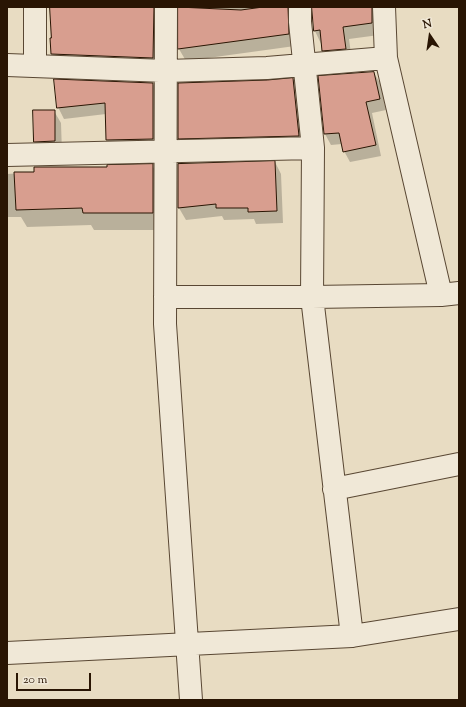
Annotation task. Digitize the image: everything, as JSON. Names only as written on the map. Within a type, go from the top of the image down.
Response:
[{"type":"street","points":[[35,7],[35,65]]},
{"type":"street","points":[[166,7],[165,324],[191,700]]},
{"type":"street","points":[[300,7],[300,22],[313,148],[312,297],[352,636]]},
{"type":"street","points":[[165,297],[312,297],[450,294],[386,58],[384,7]]},
{"type":"street","points":[[7,65],[166,71],[267,68],[386,58]]},
{"type":"street","points":[[7,155],[313,148]]},
{"type":"street","points":[[334,489],[459,464]]},
{"type":"street","points":[[7,653],[352,636],[459,619]]},
{"type":"building","points":[[50,7],[154,7],[153,58],[51,54]]},
{"type":"building","points":[[178,7],[241,10],[263,7],[288,7],[289,34],[178,49]]},
{"type":"building","points":[[312,7],[372,7],[372,23],[343,27],[346,49],[322,51],[320,30],[314,31]]},
{"type":"building","points":[[374,72],[380,99],[366,102],[376,145],[343,152],[339,133],[324,134],[318,76]]},
{"type":"building","points":[[293,78],[299,136],[178,139],[178,83]]},
{"type":"building","points":[[54,79],[153,83],[153,139],[106,140],[105,103],[57,108]]},
{"type":"building","points":[[33,110],[55,110],[55,141],[34,142]]},
{"type":"building","points":[[275,161],[277,211],[248,212],[248,208],[216,208],[216,204],[178,208],[178,164]]},
{"type":"building","points":[[153,164],[153,213],[83,213],[82,208],[16,210],[14,172],[34,172],[34,167],[107,167],[107,165]]}]
